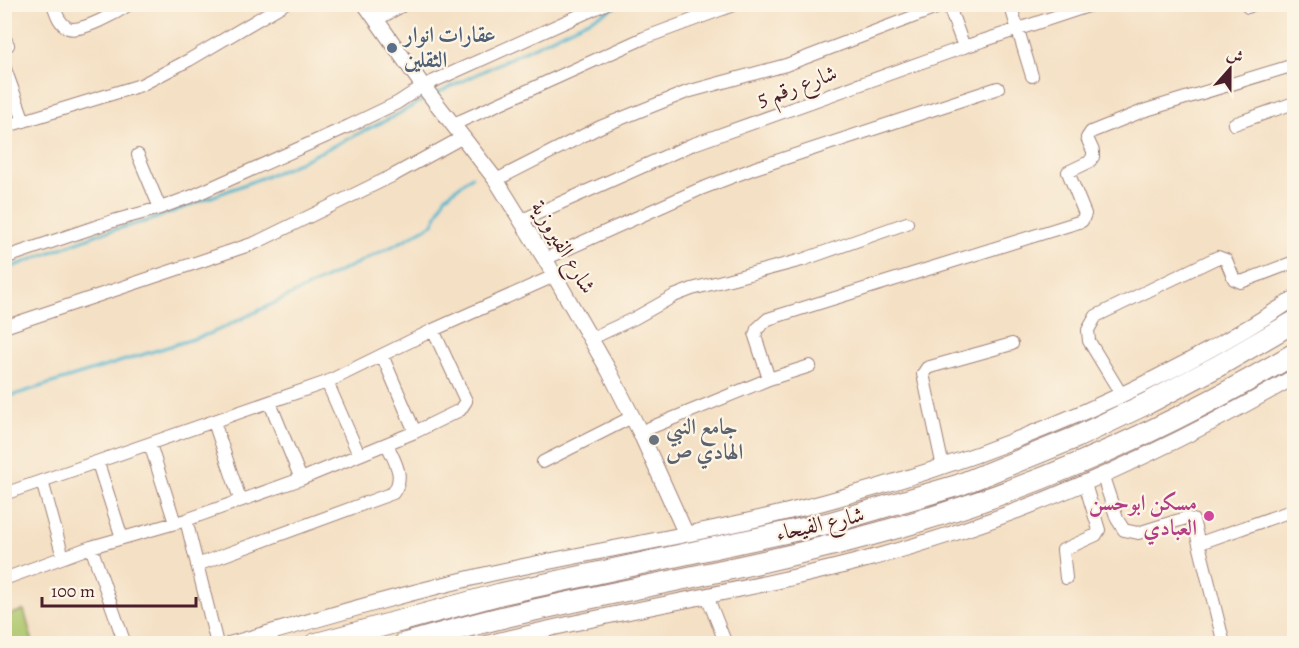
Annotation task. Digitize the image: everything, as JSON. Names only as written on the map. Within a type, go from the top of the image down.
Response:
[{"type":"highway","name":"شارع الفيحاء","points":[[315,644],[500,594],[829,523],[959,485],[1050,448],[1183,385],[1286,319]]},
{"type":"highway","name":"شارع الفيحاء","points":[[404,644],[505,627],[682,579],[836,544],[924,520],[1054,474],[1179,418],[1294,354]]},
{"type":"highway","points":[[677,556],[682,579]]},
{"type":"street","points":[[53,4],[58,19],[73,29],[82,28],[123,6]]},
{"type":"street","points":[[4,127],[141,85],[189,60],[284,4]]},
{"type":"street","name":"شارع الفيروزية","points":[[365,4],[429,93],[496,180],[545,259],[640,432],[686,534]]},
{"type":"street","points":[[376,20],[405,4]]},
{"type":"street","points":[[4,327],[255,243],[394,175],[458,130],[645,38],[736,4]]},
{"type":"street","points":[[496,180],[600,127],[687,92],[786,65],[947,4],[964,47]]},
{"type":"street","points":[[1010,4],[1032,76]]},
{"type":"street","name":"شارع رقم 5","points":[[520,220],[691,145],[964,47],[1094,4]]},
{"type":"street","points":[[4,258],[195,195],[397,103],[429,93],[604,5]]},
{"type":"street","points":[[769,379],[755,336],[757,329],[768,319],[1082,221],[1085,214],[1068,172],[1089,162],[1093,157],[1088,138],[1091,132],[1143,111],[1294,65]]},
{"type":"street","points":[[4,66],[24,121]]},
{"type":"street","points":[[545,259],[698,190],[755,168],[998,88]]},
{"type":"street","points":[[1234,124],[1294,103]]},
{"type":"street","points":[[138,155],[160,208]]},
{"type":"street","points":[[590,339],[692,289],[802,260],[907,223]]},
{"type":"street","points":[[1121,394],[1089,341],[1088,330],[1096,316],[1218,257],[1226,260],[1234,279],[1241,282],[1294,262]]},
{"type":"street","points":[[4,494],[327,382],[434,330],[554,276]]},
{"type":"street","points":[[231,644],[426,589],[824,502],[943,467],[1035,432],[1121,394],[1205,352],[1286,319],[1294,298]]},
{"type":"street","points":[[5,577],[91,547],[180,521],[301,479],[415,432],[459,410],[466,400],[434,330]]},
{"type":"street","points":[[943,467],[924,371],[930,367],[1012,344]]},
{"type":"street","points":[[382,355],[415,432]]},
{"type":"street","points":[[640,432],[769,379],[810,366]]},
{"type":"street","points":[[485,644],[505,627],[707,596],[842,566],[974,527],[1085,484],[1196,430],[1294,377]]},
{"type":"street","points":[[327,382],[359,455]]},
{"type":"street","points":[[270,403],[301,479]]},
{"type":"street","points":[[543,462],[632,417]]},
{"type":"street","points":[[214,422],[240,499]]},
{"type":"street","points":[[150,444],[197,565],[218,644]]},
{"type":"street","points":[[197,565],[393,493],[400,479],[387,444]]},
{"type":"street","points":[[98,463],[122,538]]},
{"type":"street","points":[[1102,474],[1117,519],[1124,530],[1138,533],[1189,518],[1193,520],[1224,644]]},
{"type":"street","points":[[42,481],[63,557]]},
{"type":"street","points":[[1066,578],[1063,550],[1096,535],[1099,530],[1085,484]]},
{"type":"street","points":[[824,502],[829,523]]},
{"type":"street","points":[[1200,543],[1294,510]]},
{"type":"street","points":[[836,544],[842,566]]},
{"type":"street","points":[[91,547],[125,644]]},
{"type":"street","points":[[495,573],[500,594]]},
{"type":"street","points":[[707,596],[726,644]]},
{"type":"green space","points":[[24,610],[33,643],[5,643],[5,616]]},
{"type":"waterway","points":[[436,94],[622,4]]},
{"type":"waterway","points":[[4,270],[101,233],[151,220],[285,169],[427,98]]},
{"type":"waterway","points":[[4,398],[212,333],[399,243],[433,224],[445,197],[472,176]]},
{"type":"place","name":"عقارات انوار الثقلين","points":[[392,48]]},
{"type":"place","name":"جامع النبي الهادي ص","points":[[654,440]]},
{"type":"place","name":"مسكن ابوحسن العبادي","points":[[1209,516]]}]
